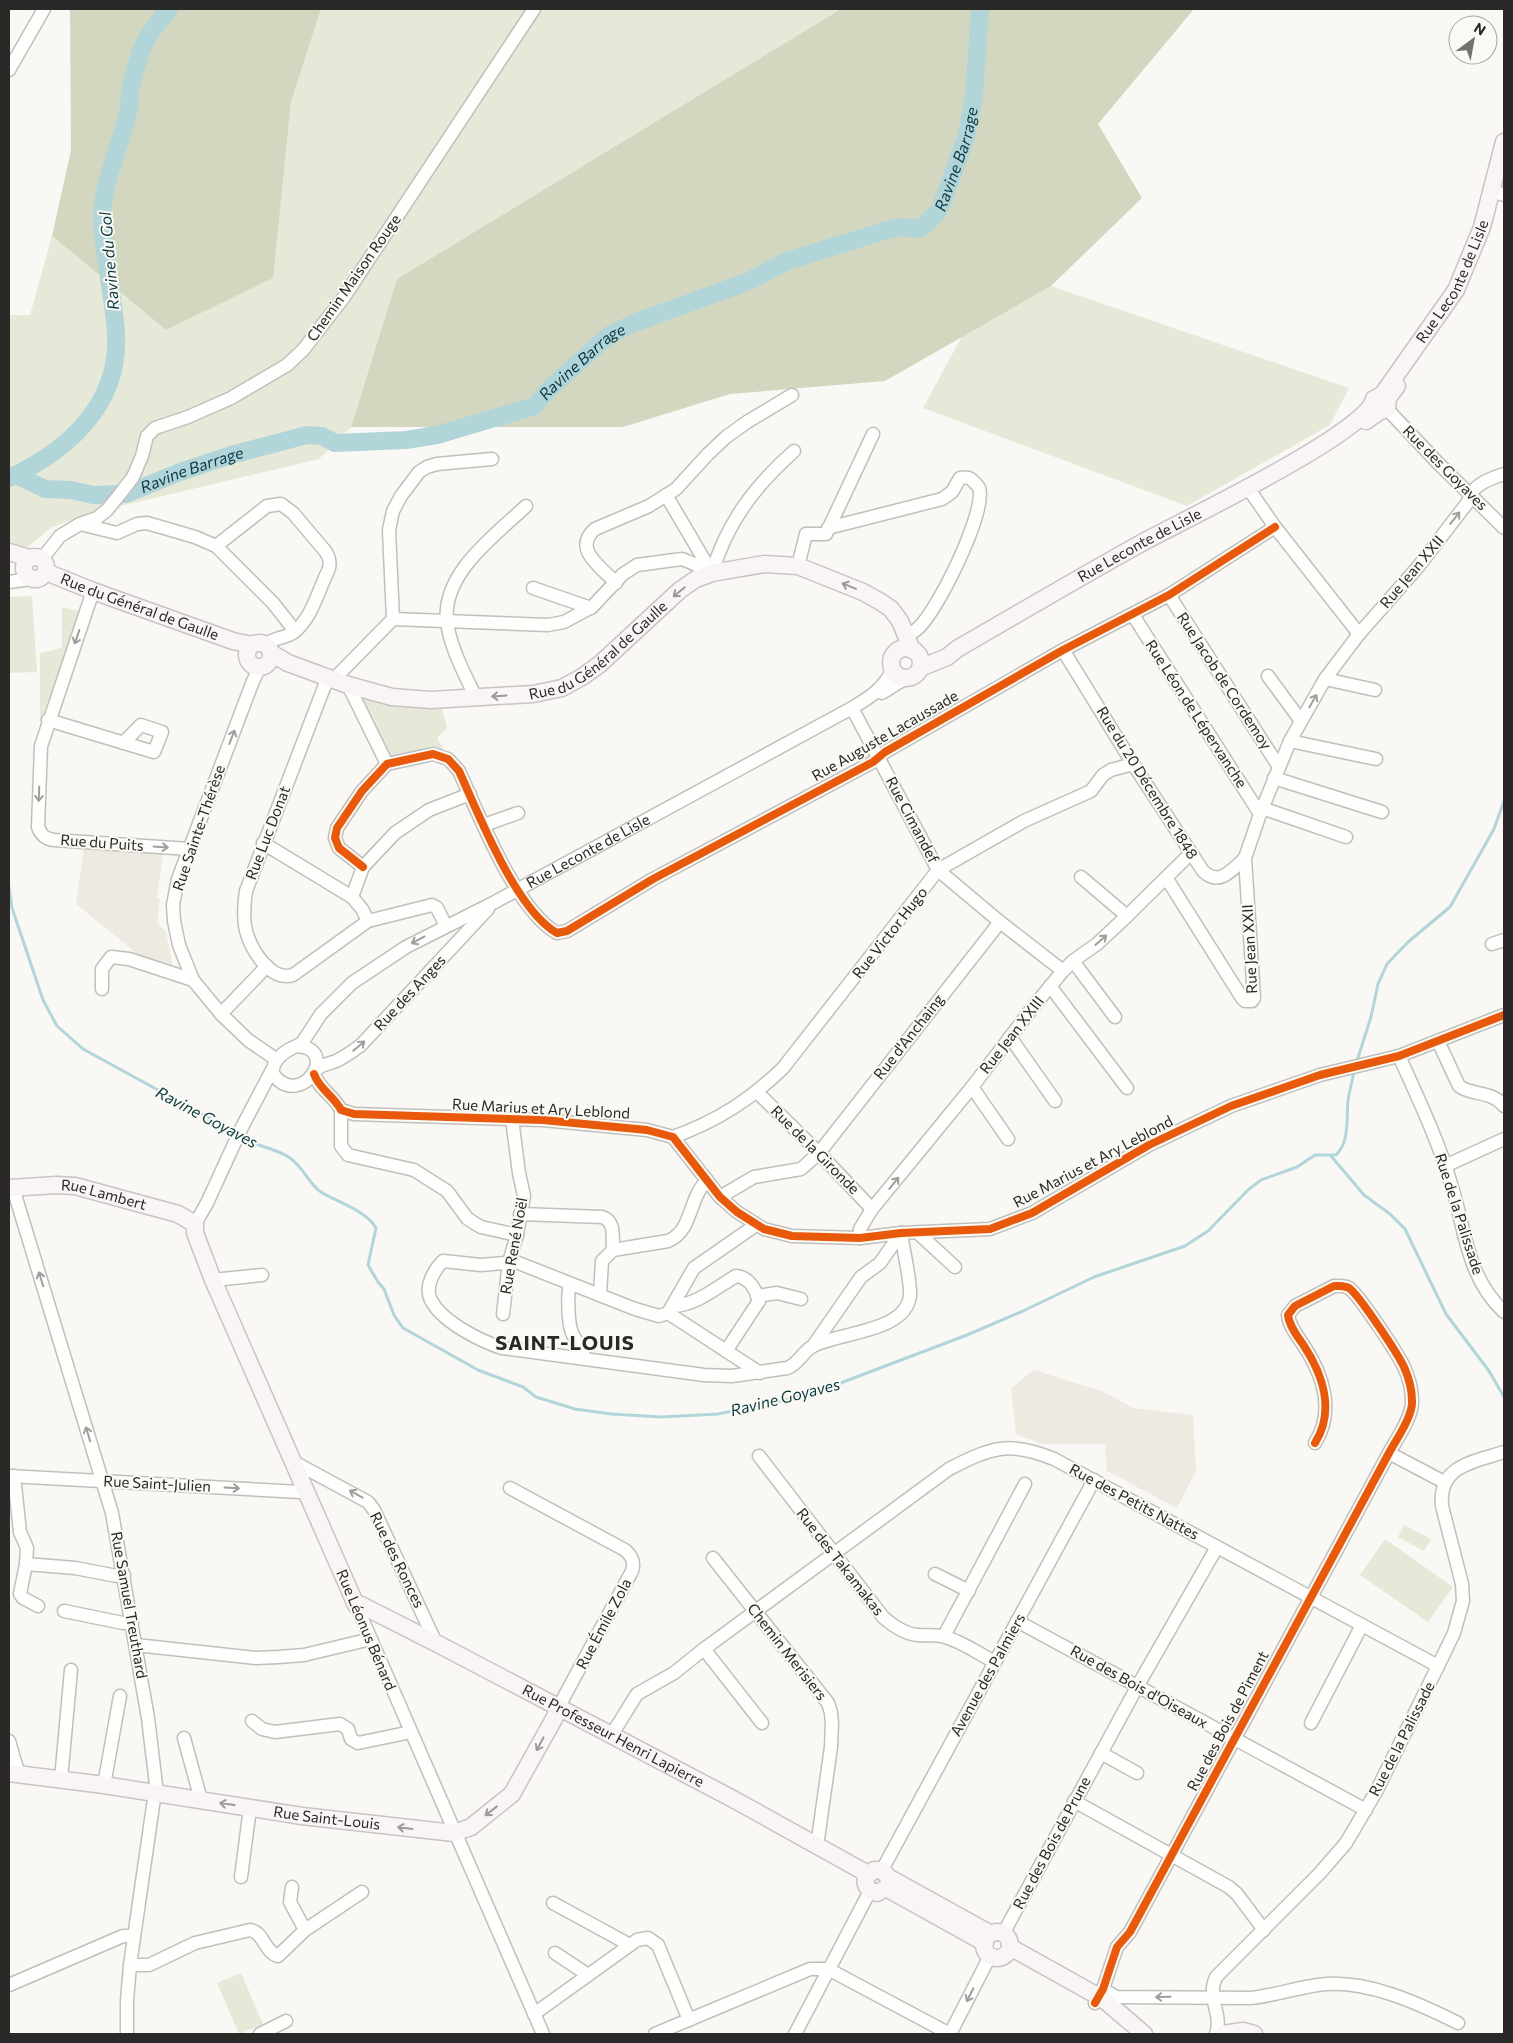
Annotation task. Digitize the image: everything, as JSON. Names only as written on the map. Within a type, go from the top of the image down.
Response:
[{"type":"main road","name":"Rue Leconte de Lisle","points":[[1498,193],[1504,142]]},
{"type":"main road","name":"Rue Leconte de Lisle","points":[[899,673],[914,675],[912,656],[947,657],[957,649],[1139,544],[1248,488],[1326,444],[1382,404],[1461,294],[1476,261],[1498,193],[1504,167]]},
{"type":"main road","name":"Rue du Général de Gaulle","points":[[9,552],[34,567]]},
{"type":"main road","name":"Rue du Général de Gaulle","points":[[9,559],[233,641],[259,659],[288,662],[392,697],[431,700],[476,698],[533,694],[562,688],[600,664],[680,590],[696,579],[712,573],[764,564],[798,566],[863,592],[891,609],[900,621],[906,634],[912,656]]},
{"type":"main road","points":[[891,609],[898,629],[912,656],[893,657],[899,673]]},
{"type":"main road","name":"Rue Lambert","points":[[11,1188],[57,1185],[75,1186],[178,1214],[195,1224]]},
{"type":"main road","name":"Rue Léonus Bénard","points":[[195,1224],[195,1233],[214,1280],[356,1606]]},
{"type":"main road","name":"Rue Professeur Henri Lapierre","points":[[356,1606],[361,1605],[436,1643],[733,1799],[997,1945],[1099,1996],[1144,2034]]},
{"type":"main road","points":[[454,1833],[471,1827],[512,1794],[556,1717],[558,1708]]},
{"type":"main road","name":"Rue Saint-Louis","points":[[14,1774],[104,1785],[321,1818],[454,1833]]},
{"type":"main road","name":"Rue Professeur Henri Lapierre","points":[[1099,1996],[1132,2034]]},
{"type":"main road","points":[[1223,2034],[1249,2033]]},
{"type":"street","name":"Chemin Maison Rouge","points":[[34,567],[60,536],[80,524],[97,518],[107,510],[133,477],[142,456],[147,436],[155,428],[188,417],[231,398],[287,365],[303,350],[344,297],[534,9]]},
{"type":"street","points":[[9,70],[38,11]]},
{"type":"street","points":[[616,583],[589,555],[586,547],[589,534],[595,528],[649,506],[676,489],[726,437],[792,394]]},
{"type":"street","name":"Rue des Goyaves","points":[[1382,404],[1504,528]]},
{"type":"street","points":[[798,566],[806,534],[826,534],[873,434]]},
{"type":"street","points":[[712,573],[718,552],[744,506],[766,476],[794,451]]},
{"type":"street","points":[[363,867],[339,848],[335,838],[337,828],[362,791],[387,764],[337,680],[393,619],[389,530],[393,511],[401,496],[419,472],[428,467],[437,464],[492,459]]},
{"type":"street","name":"Rue Jean XXII","points":[[1167,879],[1242,998],[1249,1002],[1254,998],[1245,858],[1261,811],[1290,741],[1325,679],[1359,634],[1418,567],[1468,502],[1469,494],[1477,486],[1504,474]]},
{"type":"street","points":[[828,528],[942,499],[952,492],[960,478],[972,479],[978,487],[980,496],[974,523],[961,555],[926,618],[916,630],[906,634]]},
{"type":"street","points":[[1248,488],[1359,634]]},
{"type":"street","points":[[666,495],[712,573]]},
{"type":"street","points":[[216,546],[267,506],[281,504],[293,513],[326,552],[331,565],[309,614],[287,638],[272,641],[259,659]]},
{"type":"street","points":[[476,698],[459,661],[447,622],[449,600],[457,578],[472,558],[526,506]]},
{"type":"street","points":[[80,524],[117,533],[137,524],[147,523],[195,537],[216,546],[273,603],[295,631]]},
{"type":"street","name":"Rue Auguste Lacaussade","points":[[387,764],[433,754],[441,756],[454,764],[516,890],[548,928],[557,933],[567,932],[653,879],[873,762],[885,752],[1063,650],[1169,595],[1276,527]]},
{"type":"street","points":[[393,619],[548,625],[564,622],[591,608],[629,569],[637,565],[682,559],[712,573]]},
{"type":"street","points":[[9,582],[24,580],[34,567]]},
{"type":"street","points":[[533,588],[591,608]]},
{"type":"street","name":"Rue du Puits","points":[[93,591],[48,720],[41,746],[38,827],[44,837],[54,840],[190,849]]},
{"type":"street","name":"Rue Jacob de Cordemoy","points":[[1169,595],[1277,773]]},
{"type":"street","name":"Rue Léon de Lépervanche","points":[[1133,615],[1261,811]]},
{"type":"street","name":"Rue du 20 Décembre 1848","points":[[1063,650],[1133,764],[1203,871],[1208,876],[1222,878],[1229,874],[1245,858]]},
{"type":"street","name":"Rue Sainte-Thérèse","points":[[259,659],[178,879],[173,905],[180,945],[193,980],[221,1014],[275,1065]]},
{"type":"street","name":"Rue Leconte de Lisle","points":[[297,1046],[302,1042],[321,1014],[352,983],[406,947],[493,903],[872,696],[879,695],[899,673]]},
{"type":"street","points":[[1268,676],[1301,721]]},
{"type":"street","points":[[1325,679],[1375,690]]},
{"type":"street","name":"Rue Luc Donat","points":[[337,680],[263,843],[246,891],[244,908],[246,930],[254,950],[267,966],[279,975],[287,977],[293,975],[368,921]]},
{"type":"street","name":"Rue Cimandef","points":[[852,708],[938,870],[1063,972]]},
{"type":"street","points":[[48,720],[123,743]]},
{"type":"street","points":[[1290,741],[1376,758]]},
{"type":"street","name":"Rue Victor Hugo","points":[[673,1137],[717,1118],[757,1092],[783,1068],[938,870],[1024,821],[1091,791],[1103,775],[1111,770],[1133,764]]},
{"type":"street","points":[[1277,773],[1382,812]]},
{"type":"street","points":[[352,897],[363,867],[395,833],[429,810],[470,794]]},
{"type":"street","points":[[1261,811],[1346,837]]},
{"type":"street","points":[[484,825],[518,813]]},
{"type":"street","points":[[263,843],[352,897],[368,921],[432,905],[437,908],[446,926]]},
{"type":"street","name":"Rue Jean XXIII","points":[[860,1238],[860,1229],[872,1209],[972,1087],[1050,986],[1072,962],[1097,944],[1167,879],[1191,853]]},
{"type":"street","points":[[1081,877],[1127,916]]},
{"type":"street","name":"Rue des Anges","points":[[316,1072],[321,1065],[334,1062],[361,1045],[493,903]]},
{"type":"street","name":"Rue d'Anchaing","points":[[720,1197],[754,1177],[801,1169],[819,1153],[1000,922]]},
{"type":"street","points":[[1492,944],[1504,940]]},
{"type":"street","points":[[102,989],[102,969],[111,958],[120,957],[193,980]]},
{"type":"street","points":[[1072,962],[1115,1017]]},
{"type":"street","points":[[221,1014],[267,966]]},
{"type":"street","points":[[1050,986],[1127,1088]]},
{"type":"street","name":"Rue Marius et Ary Leblond","points":[[299,1084],[354,1114],[512,1119],[620,1126],[648,1130],[673,1137],[720,1197],[756,1225],[777,1233],[792,1236],[860,1238],[901,1233],[990,1229],[1032,1214],[1149,1145],[1231,1106],[1338,1070],[1399,1056],[1504,1015]]},
{"type":"street","points":[[1010,1037],[1055,1101]]},
{"type":"street","points":[[1438,1041],[1459,1086],[1465,1090],[1476,1091],[1495,1098],[1504,1106]]},
{"type":"street","points":[[195,1224],[207,1203],[241,1129],[275,1065],[286,1051],[297,1046],[306,1048],[313,1053],[316,1058],[316,1072],[322,1088],[338,1105],[341,1146],[348,1155],[414,1170],[447,1191],[467,1218],[474,1223],[481,1227],[517,1235]]},
{"type":"street","name":"Rue de la Palissade","points":[[1399,1056],[1453,1187],[1473,1266],[1483,1286],[1504,1312]]},
{"type":"street","points":[[275,1065],[276,1078],[284,1084]]},
{"type":"street","points":[[256,1100],[272,1089],[284,1084],[299,1084],[310,1080],[316,1072]]},
{"type":"street","points":[[972,1087],[1008,1139]]},
{"type":"street","name":"Rue de la Gironde","points":[[757,1092],[872,1209]]},
{"type":"street","name":"Rue René Noël","points":[[503,1314],[509,1262],[517,1235],[524,1191],[519,1173],[512,1119]]},
{"type":"street","points":[[1445,1166],[1503,1142]]},
{"type":"street","points":[[600,1295],[602,1261],[613,1250],[668,1241],[675,1238],[681,1232],[698,1194],[707,1180]]},
{"type":"street","name":"Rue Samuel Treuthard","points":[[11,1188],[112,1513],[148,1718],[156,1784],[130,1965],[127,2001],[128,2034]]},
{"type":"street","points":[[520,1214],[606,1218],[612,1226],[613,1250]]},
{"type":"street","points":[[670,1309],[694,1268],[756,1225]]},
{"type":"street","points":[[726,1350],[759,1302],[747,1280],[742,1276],[736,1276],[695,1301],[670,1309],[659,1316],[570,1284],[516,1262],[481,1265],[443,1261],[437,1266],[428,1290],[431,1300],[451,1322],[486,1343],[502,1348],[704,1375],[732,1376],[760,1373],[795,1366],[813,1346],[861,1277],[880,1263],[901,1233]]},
{"type":"street","points":[[813,1346],[895,1320],[902,1312],[908,1304],[910,1294],[901,1233]]},
{"type":"street","points":[[918,1233],[955,1267]]},
{"type":"street","points":[[214,1280],[262,1274]]},
{"type":"street","points":[[570,1284],[570,1325],[573,1334],[582,1347],[584,1358]]},
{"type":"street","name":"Rue des Bois de Piment","points":[[1099,1996],[1117,1947],[1130,1932],[1406,1422],[1412,1403],[1411,1386],[1404,1366],[1359,1299],[1347,1287],[1341,1285],[1334,1286],[1295,1306],[1288,1315],[1291,1325],[1312,1358],[1322,1386],[1327,1410],[1326,1422],[1315,1443]]},
{"type":"street","points":[[757,1296],[777,1293],[801,1299]]},
{"type":"street","points":[[670,1309],[760,1373]]},
{"type":"street","name":"Rue des Petits Nattes","points":[[611,1736],[637,1694],[674,1673],[949,1469],[980,1453],[1017,1447],[1036,1451],[1094,1480],[1438,1666]]},
{"type":"street","points":[[1389,1453],[1444,1482],[1453,1472],[1464,1465],[1504,1452]]},
{"type":"street","name":"Rue des Takamakas","points":[[759,1456],[883,1617],[906,1632],[916,1635],[944,1636],[995,1662]]},
{"type":"street","name":"Rue des Ronces","points":[[292,1461],[368,1502],[374,1510],[436,1643]]},
{"type":"street","points":[[12,1476],[20,1532],[27,1548],[20,1594],[24,1599],[38,1606]]},
{"type":"street","name":"Rue Saint-Julien","points":[[12,1476],[300,1492],[305,1490]]},
{"type":"street","name":"Avenue des Palmiers","points":[[795,2034],[828,1969],[879,1880],[1094,1480]]},
{"type":"street","name":"Rue de la Palissade","points":[[1212,1996],[1216,1977],[1320,1873],[1346,1843],[1366,1810],[1454,1633],[1463,1601],[1462,1584],[1442,1506],[1440,1492],[1444,1482]]},
{"type":"street","points":[[944,1636],[1025,1484]]},
{"type":"street","name":"Rue Émile Zola","points":[[510,1488],[625,1550],[631,1556],[634,1563],[632,1571],[558,1708]]},
{"type":"street","name":"Rue des Bois de Prune","points":[[950,2034],[1074,1801],[1216,1547]]},
{"type":"street","name":"Chemin Merisiers","points":[[713,1558],[828,1703],[832,1713],[831,1747],[817,1846]]},
{"type":"street","points":[[26,1564],[75,1568],[117,1576],[124,1575]]},
{"type":"street","points":[[936,1574],[969,1591]]},
{"type":"street","name":"Rue Léonus Bénard","points":[[356,1606],[543,2034]]},
{"type":"street","points":[[64,1611],[123,1623],[132,1622]]},
{"type":"street","name":"Rue des Bois d'Oiseaux","points":[[1017,1621],[1366,1810]]},
{"type":"street","points":[[1311,1724],[1362,1625]]},
{"type":"street","points":[[136,1645],[256,1658],[278,1658],[304,1655],[371,1639]]},
{"type":"street","points":[[704,1649],[762,1723]]},
{"type":"street","points":[[60,1779],[71,1670]]},
{"type":"street","points":[[104,1785],[120,1696]]},
{"type":"street","points":[[252,1721],[262,1729],[275,1732],[340,1724],[348,1729],[351,1739],[358,1742],[411,1732]]},
{"type":"street","points":[[184,1738],[201,1800]]},
{"type":"street","points":[[9,1742],[14,1774]]},
{"type":"street","points":[[1101,1753],[1137,1773]]},
{"type":"street","points":[[1074,1801],[1229,1887],[1264,1930]]},
{"type":"street","points":[[241,1877],[250,1808]]},
{"type":"street","points":[[292,1887],[290,1902],[305,1930]]},
{"type":"street","points":[[130,1965],[149,1965],[195,1943],[250,1930],[256,1932],[269,1952],[278,1956],[305,1930],[362,1892]]},
{"type":"street","points":[[553,1902],[630,1945]]},
{"type":"street","points":[[9,1985],[123,1936],[134,1936]]},
{"type":"street","points":[[534,2014],[630,1945],[642,1938],[648,1938],[658,1945],[688,2020]]},
{"type":"street","points":[[554,1953],[588,1975]]},
{"type":"street","points":[[655,2034],[810,1969],[828,1969],[950,2034]]},
{"type":"street","points":[[1099,1996],[1250,1998],[1270,1996],[1318,1985],[1339,1984],[1367,1988],[1420,2004],[1458,2023]]},
{"type":"street","points":[[1212,1996],[1218,2022],[1216,2034]]},
{"type":"street","points":[[1217,2013],[1225,2021],[1249,2033]]},
{"type":"street","points":[[260,2034],[286,2021]]},
{"type":"shaded area","points":[[84,847],[163,854],[157,898],[160,899],[157,923],[166,932],[173,968],[141,957],[76,904]]},
{"type":"shaded area","points":[[1034,1370],[1104,1392],[1133,1408],[1193,1415],[1196,1471],[1177,1508],[1107,1471],[1105,1444],[1042,1444],[1016,1434],[1011,1388]]},
{"type":"green space","points":[[70,9],[321,9],[291,102],[273,278],[166,330],[52,236],[71,150]]},
{"type":"green space","points":[[321,9],[841,9],[397,279],[351,427],[319,459],[95,512],[52,527],[9,563],[9,315],[30,315],[52,236],[166,330],[272,278],[291,102]]},
{"type":"green space","points":[[841,9],[1194,9],[1098,124],[1142,198],[1051,286],[885,381],[730,394],[623,427],[351,427],[397,279]]},
{"type":"green space","points":[[1051,286],[1349,388],[1330,425],[1187,506],[923,408],[962,336]]},
{"type":"green space","points":[[32,596],[37,672],[9,673],[9,597]]},
{"type":"green space","points":[[62,607],[80,611],[40,723],[40,653],[62,648]]},
{"type":"green space","points":[[357,693],[441,705],[447,728],[437,738],[444,749],[400,759],[385,751]]},
{"type":"green space","points":[[1404,1525],[1431,1539],[1424,1551],[1398,1537]]},
{"type":"green space","points":[[1385,1539],[1453,1587],[1428,1622],[1360,1575]]},
{"type":"green space","points":[[241,1973],[263,2024],[239,2034],[217,1983]]},
{"type":"waterway","name":"Ravine du Gol","points":[[9,478],[52,454],[70,439],[100,403],[109,382],[115,358],[116,333],[104,245],[102,216],[105,191],[125,125],[131,86],[139,56],[148,36],[169,9]]},
{"type":"waterway","name":"Ravine Barrage","points":[[16,475],[45,489],[71,490],[93,495],[126,494],[180,472],[231,455],[307,435],[322,436],[335,443],[406,440],[437,435],[535,406],[547,391],[609,335],[634,323],[747,282],[787,261],[887,230],[902,227],[920,229],[939,211],[966,138],[974,96],[980,9]]},
{"type":"waterway","name":"Ravine Goyaves","points":[[1356,1064],[1371,1017],[1378,984],[1387,964],[1408,942],[1450,907],[1494,829],[1504,801]]},
{"type":"waterway","name":"Ravine Goyaves","points":[[9,887],[12,908],[43,1000],[57,1026],[83,1049],[222,1125],[235,1135]]},
{"type":"waterway","name":"Ravine Goyaves","points":[[240,1138],[287,1156],[298,1165],[317,1189],[351,1207],[372,1222],[376,1228],[368,1265],[384,1289],[394,1315],[403,1328],[478,1370],[523,1387],[536,1397],[575,1409],[611,1414],[662,1417],[718,1414],[782,1401],[838,1384],[967,1335],[1094,1277],[1185,1246],[1208,1231],[1248,1190],[1261,1180],[1297,1167],[1315,1155],[1336,1155],[1344,1143],[1348,1101],[1354,1070]]},
{"type":"waterway","points":[[1331,1156],[1364,1195],[1390,1214],[1405,1229],[1446,1314],[1489,1371],[1504,1397]]},
{"type":"cycle path","points":[[363,867],[339,848],[335,838],[337,828],[362,791],[387,764],[433,754],[448,759],[459,771],[500,860],[527,904],[542,921],[557,933],[567,931],[653,879],[873,762],[885,752],[1063,650],[1169,595],[1275,527]]},
{"type":"cycle path","points":[[314,1074],[319,1084],[341,1110],[354,1114],[543,1120],[647,1130],[673,1137],[720,1197],[737,1212],[764,1229],[792,1236],[860,1238],[901,1233],[990,1229],[1032,1213],[1149,1145],[1231,1106],[1320,1075],[1399,1056],[1504,1015]]},
{"type":"cycle path","points":[[1095,2003],[1103,1989],[1117,1947],[1130,1932],[1410,1414],[1412,1407],[1411,1392],[1409,1379],[1404,1367],[1387,1338],[1361,1301],[1349,1288],[1344,1286],[1334,1286],[1295,1306],[1288,1315],[1292,1327],[1317,1369],[1324,1393],[1324,1418],[1321,1431],[1315,1443]]},
{"type":"district","name":"SAINT-LOUIS","points":[[565,1343]]}]
